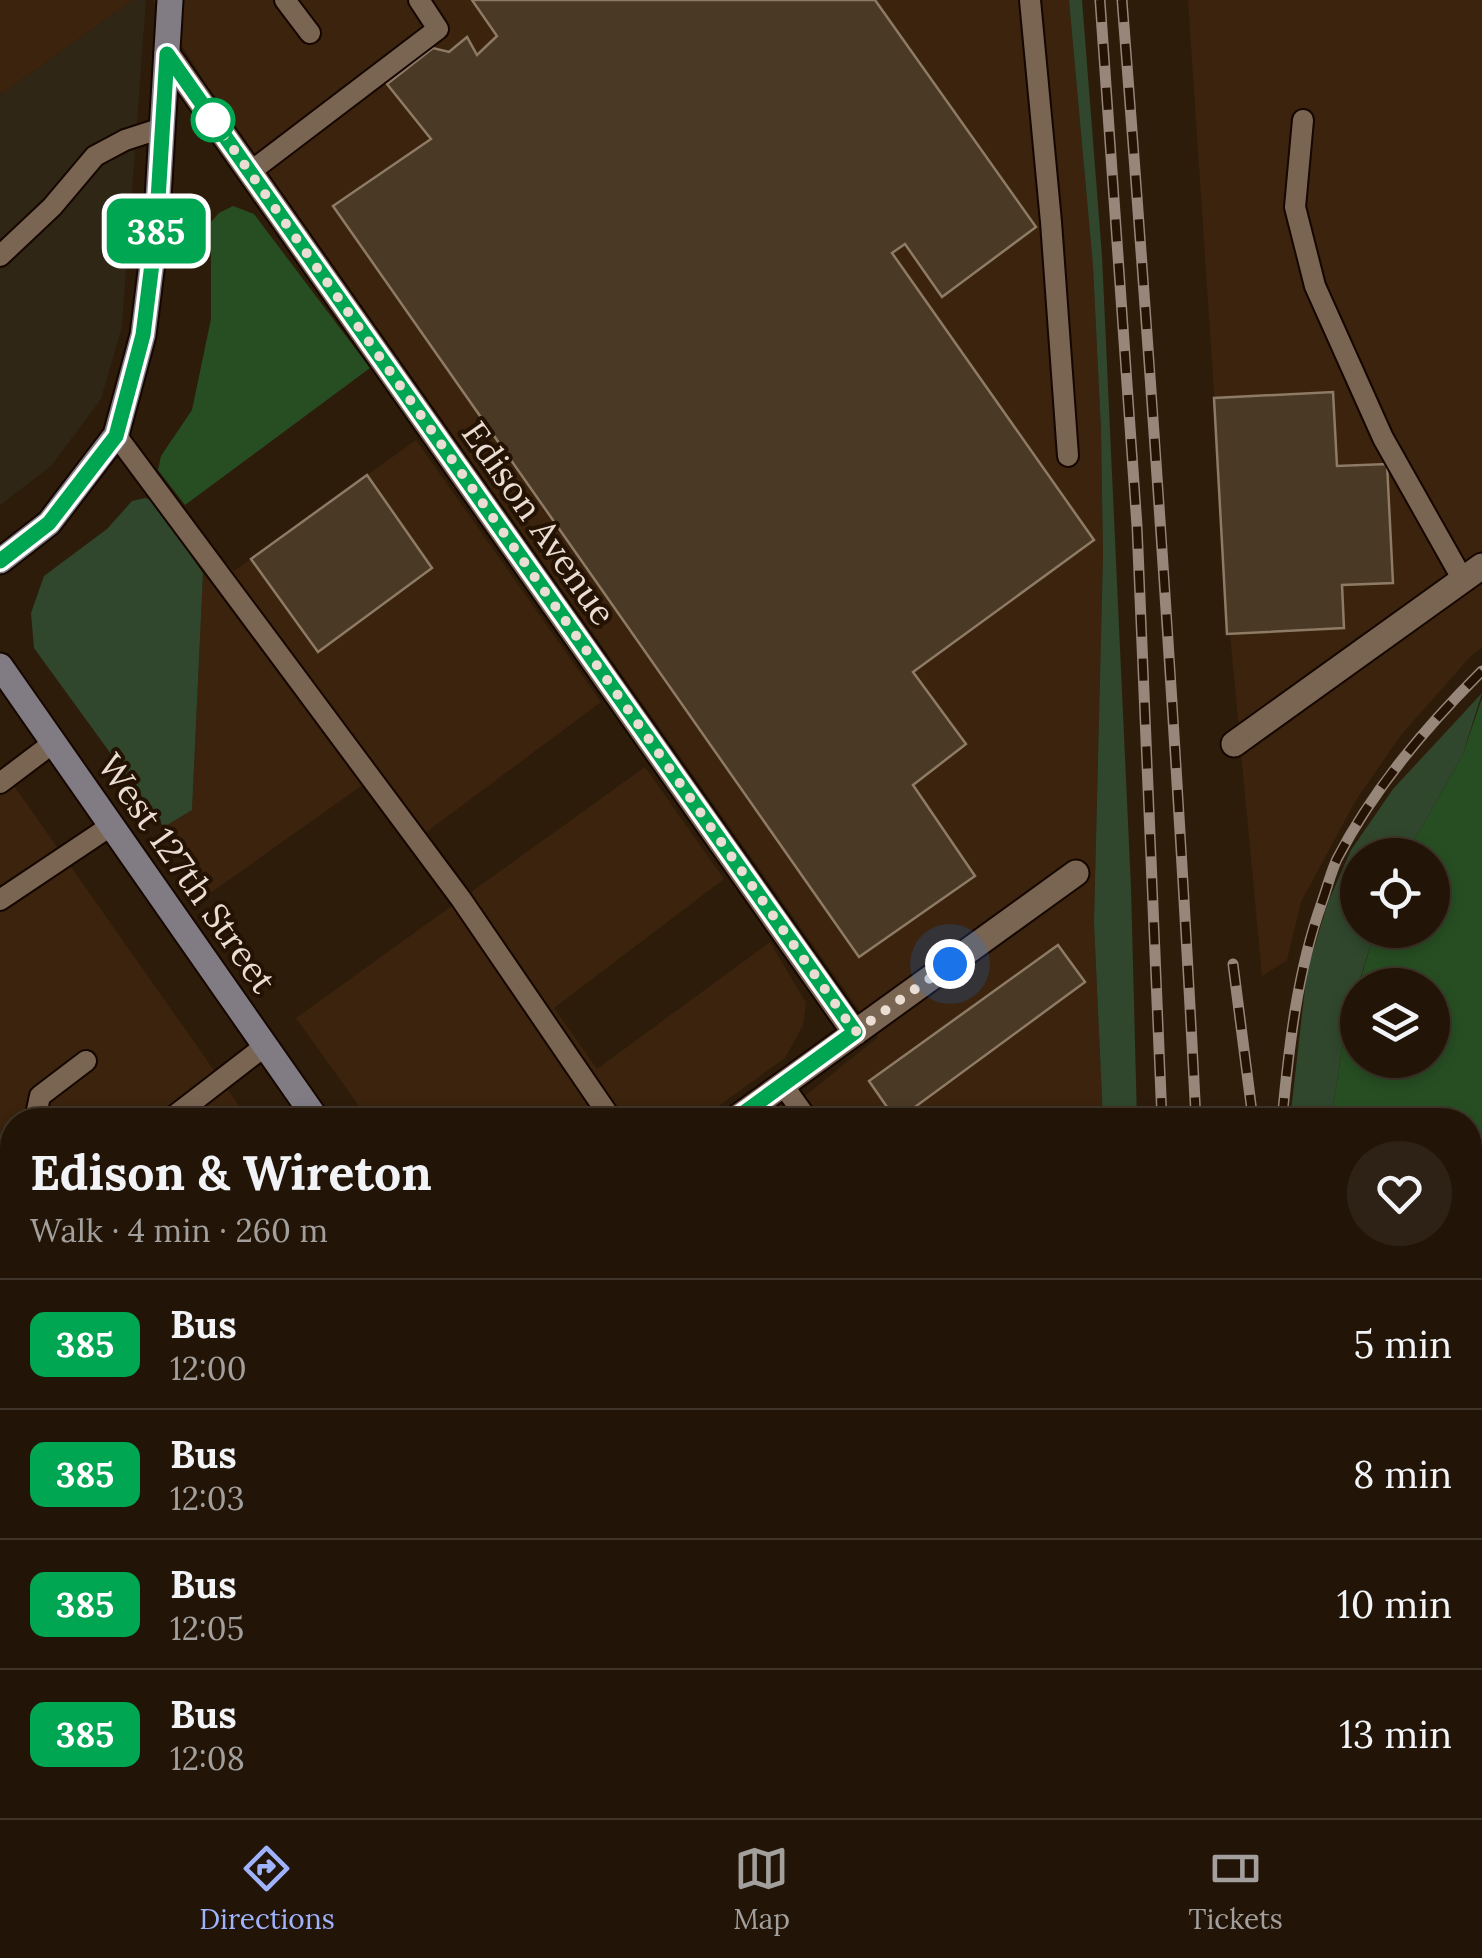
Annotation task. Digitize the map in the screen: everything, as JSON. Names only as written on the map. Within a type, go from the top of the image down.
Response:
[{"type":"street","points":[[0,561],[49,523],[116,436],[143,335],[156,232],[170,0]]},
{"type":"street","name":"Edison Avenue","points":[[167,54],[855,1032]]},
{"type":"street","points":[[1234,744],[1472,573]]},
{"type":"street","name":"West 127th Street","points":[[0,666],[309,1108]]},
{"type":"street","points":[[751,1108],[1076,873]]},
{"type":"lane","points":[[285,0],[310,33]]},
{"type":"lane","points":[[250,172],[438,29],[418,0]]},
{"type":"lane","points":[[1030,0],[1068,456]]},
{"type":"lane","points":[[1303,120],[1295,207],[1315,286],[1383,438],[1472,573]]},
{"type":"lane","points":[[0,256],[52,207],[96,156],[125,140],[162,128]]},
{"type":"lane","points":[[116,436],[461,899],[604,1108]]},
{"type":"lane","points":[[0,784],[54,743]]},
{"type":"lane","points":[[0,900],[112,826]]},
{"type":"lane","points":[[184,1108],[266,1046]]},
{"type":"lane","points":[[38,1108],[40,1096],[86,1061]]},
{"type":"lane","points":[[784,1084],[800,1108]]},
{"type":"shaded area","points":[[0,0],[133,0],[0,95]]},
{"type":"shaded area","points":[[133,0],[146,0],[122,326],[101,399],[51,466],[0,505],[0,95]]},
{"type":"shaded area","points":[[153,0],[1069,0],[1093,266],[1101,430],[1103,555],[1094,921],[1102,1108],[790,1108],[878,1037],[211,92]]},
{"type":"shaded area","points":[[1188,0],[1482,0],[1482,647],[1401,735],[1356,800],[1301,902],[1287,960],[1262,976],[1230,634]]},
{"type":"shaded area","points":[[416,440],[601,702],[417,839],[371,779],[209,894],[164,827],[192,810],[203,573],[223,560],[234,571]]},
{"type":"shaded area","points":[[0,766],[241,1108],[0,1108]]},
{"type":"shaded area","points":[[645,767],[724,879],[554,1008],[597,1069],[770,942],[806,1003],[803,1025],[785,1058],[716,1108],[360,1108],[296,1018]]},
{"type":"green space","points":[[1069,0],[1082,0],[1102,256],[1131,888],[1137,1108],[1102,1108],[1094,922],[1103,555],[1093,266]]},
{"type":"green space","points":[[233,206],[254,214],[370,368],[185,505],[158,470],[161,456],[192,410],[211,319],[211,222]]},
{"type":"green space","points":[[153,500],[203,573],[192,810],[164,827],[34,648],[31,613],[44,576],[107,529],[132,501]]},
{"type":"green space","points":[[1482,693],[1463,754],[1416,838],[1359,838],[1393,789]]},
{"type":"green space","points":[[1482,698],[1482,1108],[1333,1108],[1340,1062],[1340,1078],[1450,1078],[1450,968],[1364,968],[1370,948],[1450,948],[1450,838],[1416,838],[1463,754]]},
{"type":"green space","points":[[1340,875],[1340,948],[1370,948],[1364,968],[1340,968],[1340,1062],[1333,1108],[1291,1108],[1307,971]]},
{"type":"building","points":[[472,0],[875,0],[1036,227],[942,297],[905,244],[892,253],[1094,540],[913,672],[966,744],[913,785],[975,876],[859,957],[333,206],[431,139],[387,84],[433,48],[449,52],[467,37],[477,55],[497,36]]},
{"type":"building","points":[[1333,392],[1337,466],[1387,464],[1393,583],[1342,585],[1344,628],[1227,634],[1214,398]]},
{"type":"building","points":[[367,475],[432,568],[318,652],[251,559]]},
{"type":"building","points":[[1058,945],[1085,982],[914,1108],[888,1108],[869,1081]]},
{"type":"railway","points":[[1100,0],[1137,526],[1161,1108]]},
{"type":"railway","points":[[1122,0],[1163,560],[1195,1108]]},
{"type":"railway","points":[[1283,1108],[1300,982],[1313,928],[1337,859],[1402,759],[1482,671]]},
{"type":"railway","points":[[1233,964],[1251,1108]]},
{"type":"bus line","name":"385","points":[[0,561],[49,523],[116,436],[143,335],[156,232],[167,54],[855,1032],[750,1108]]},
{"type":"route","points":[[213,120],[208,113],[855,1032],[950,964]]}]
